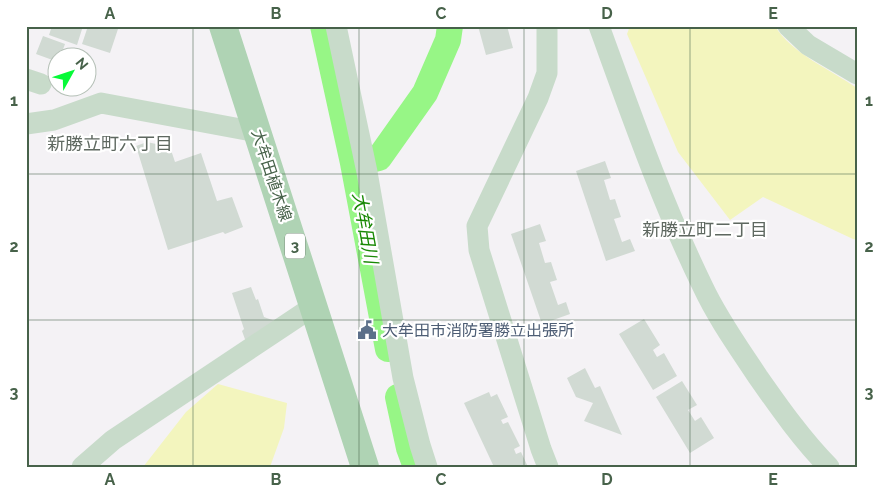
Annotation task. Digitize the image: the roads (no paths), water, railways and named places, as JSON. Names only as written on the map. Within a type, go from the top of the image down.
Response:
[{"type":"main road","name":"大牟田植木線","points":[[223,26],[365,467]]},
{"type":"street","points":[[336,26],[364,164],[403,378],[427,467]]},
{"type":"street","points":[[547,26],[547,72],[544,81],[538,98],[477,226],[479,250],[505,337],[548,467]]},
{"type":"street","points":[[599,26],[634,123],[675,226],[703,289],[729,333],[771,396],[824,465]]},
{"type":"street","points":[[788,26],[808,44],[857,74]]},
{"type":"street","points":[[26,124],[54,120],[101,103],[257,132]]},
{"type":"street","points":[[82,467],[113,440],[314,306]]},
{"type":"waterway","points":[[323,26],[353,163]]},
{"type":"waterway","name":"大牟田川","points":[[388,349],[353,163],[379,158],[425,93],[448,40],[450,26]]},
{"type":"waterway","name":"大牟田川","points":[[398,397],[409,448],[416,467]]},
{"type":"place","name":"大牟田市消防署勝立出張所","points":[[367,330]]},
{"type":"district","name":"新勝立町六丁目","points":[[110,144]]},
{"type":"district","name":"新勝立町二丁目","points":[[705,230]]}]
